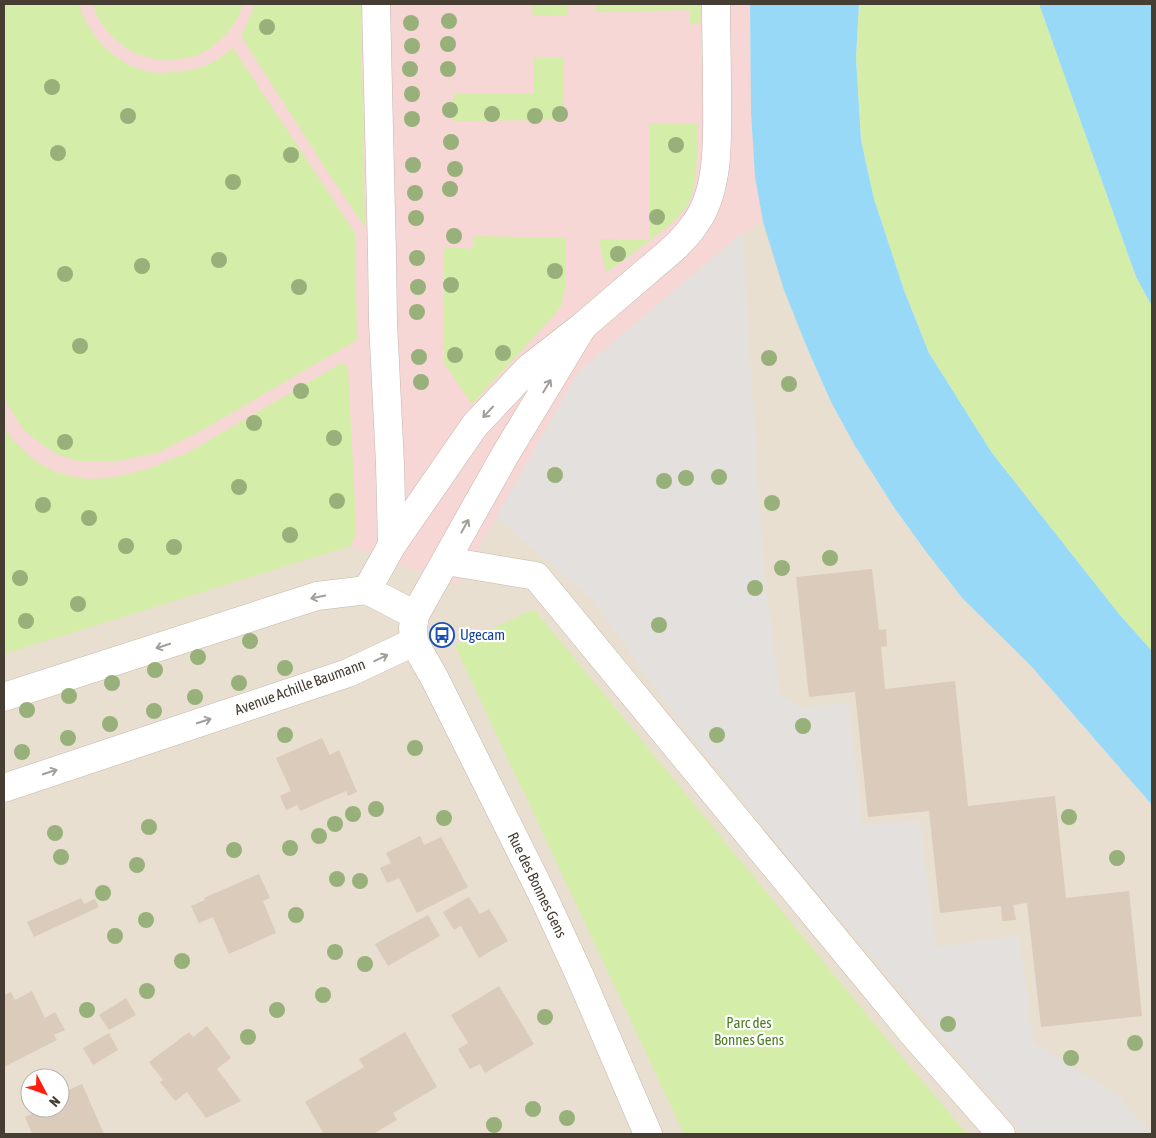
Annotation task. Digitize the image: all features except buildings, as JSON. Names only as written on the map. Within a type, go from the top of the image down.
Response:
[{"type":"street","points":[[376,4],[383,322],[392,545]]},
{"type":"street","points":[[367,590],[392,545],[476,425],[529,368],[583,326],[668,254],[696,223],[712,185],[716,160],[718,134],[716,4]]},
{"type":"street","points":[[414,642],[416,615],[505,455],[583,326]]},
{"type":"street","points":[[446,561],[536,576],[907,1028],[1000,1134]]},
{"type":"street","points":[[4,697],[318,596],[367,590],[416,615]]},
{"type":"street","name":"Avenue Achille Baumann","points":[[4,788],[348,673],[414,642]]},
{"type":"street","name":"Rue des Bonnes Gens","points":[[414,642],[435,679],[544,898],[648,1134]]},
{"type":"shaded area","points":[[4,4],[750,4],[751,113],[755,177],[763,222],[808,350],[831,402],[855,446],[895,509],[963,599],[1031,666],[1152,805],[1152,1134],[4,1134]]},
{"type":"shaded area","points":[[4,4],[750,4],[751,113],[755,177],[763,222],[742,233],[578,372],[458,585],[350,546],[4,654]]},
{"type":"shaded area","points":[[742,233],[764,576],[780,695],[801,708],[848,702],[862,825],[920,821],[936,947],[1019,935],[1033,1042],[1119,1096],[1152,1134],[1023,1134],[800,872],[672,712],[593,600],[496,517],[578,372]]},
{"type":"green space","points":[[4,4],[79,4],[90,29],[108,50],[131,66],[144,71],[162,73],[187,71],[203,67],[214,62],[233,48],[355,233],[357,340],[197,433],[157,453],[113,462],[83,462],[59,455],[41,444],[24,430],[4,396]]},
{"type":"green space","points":[[93,4],[243,4],[235,23],[213,46],[196,55],[169,60],[142,56],[125,47],[104,27]]},
{"type":"green space","points":[[255,4],[361,4],[365,227],[241,36]]},
{"type":"green space","points":[[532,4],[567,4],[568,15],[533,16]]},
{"type":"green space","points":[[595,4],[701,4],[700,24],[689,24],[689,10],[595,12]]},
{"type":"green space","points":[[859,4],[1039,4],[1136,277],[1152,306],[1152,651],[1119,614],[992,453],[929,353],[904,290],[874,199],[861,140],[856,58]]},
{"type":"green space","points":[[534,57],[564,57],[564,120],[454,121],[453,94],[534,94]]},
{"type":"green space","points":[[649,123],[697,124],[696,171],[691,197],[679,216],[650,240]]},
{"type":"green space","points":[[474,236],[565,238],[565,289],[561,306],[555,314],[472,404],[444,363],[444,247],[472,249]]},
{"type":"green space","points":[[599,239],[650,240],[628,257],[606,272]]},
{"type":"green space","points":[[340,364],[344,364],[348,368],[356,524],[355,537],[350,546],[4,654],[4,426],[12,439],[35,461],[57,473],[86,479],[111,478],[151,468],[189,452]]},
{"type":"green space","name":"Parc des Bonnes Gens","points":[[534,609],[890,1043],[967,1134],[684,1134],[455,646]]},
{"type":"water","points":[[750,4],[859,4],[856,58],[861,140],[874,199],[904,290],[929,353],[992,453],[1119,614],[1152,651],[1152,805],[1031,666],[963,599],[895,509],[855,446],[831,402],[784,290],[763,222],[755,177],[751,113]]},
{"type":"water","points":[[1039,4],[1152,4],[1152,306],[1136,277]]},
{"type":"place","name":"Ugecam","points":[[442,635]]}]
